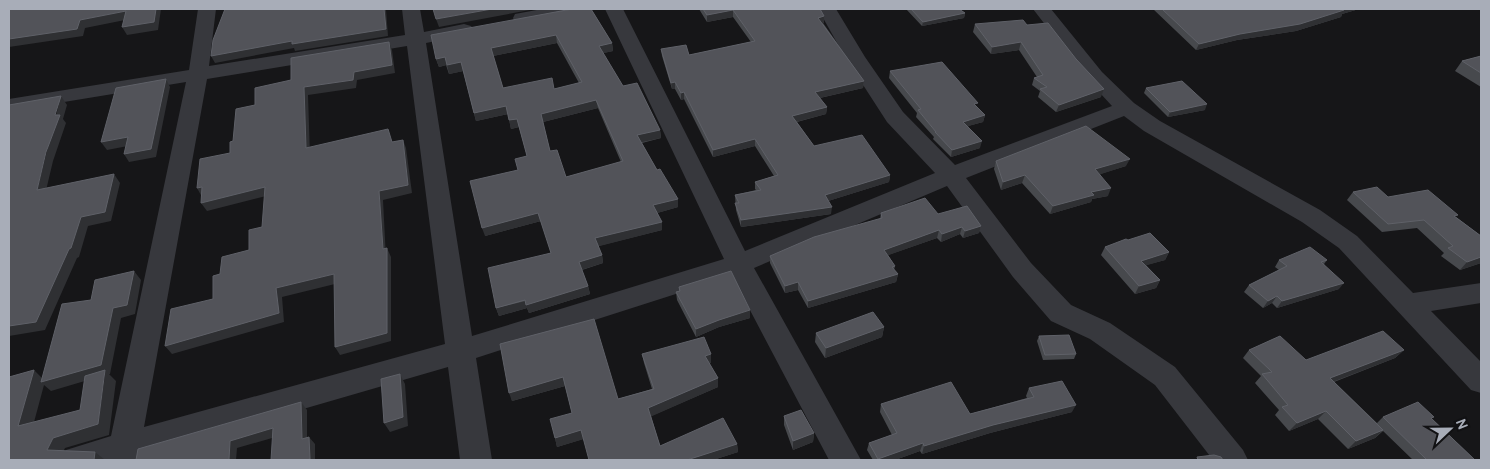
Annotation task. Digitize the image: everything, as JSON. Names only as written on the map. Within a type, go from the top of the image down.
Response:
[{"type":"street","points":[[123,453],[198,75],[207,9]]},
{"type":"street","points":[[411,9],[476,460]]},
{"type":"street","points":[[503,22],[572,9]]},
{"type":"street","points":[[614,9],[739,264],[845,460]]},
{"type":"street","points":[[827,9],[855,57],[895,117],[951,175],[1022,270],[1062,313],[1100,331],[1165,376],[1232,460]]},
{"type":"street","points":[[1042,9],[1095,76],[1126,108],[1152,126],[1311,216],[1348,242],[1481,381]]},
{"type":"street","points":[[9,105],[416,40],[484,26]]},
{"type":"street","points":[[77,460],[123,453],[459,352],[739,264],[951,175],[1126,108]]},
{"type":"street","points":[[1407,304],[1481,293]]},
{"type":"building","points":[[9,9],[156,9],[154,22],[122,27],[126,11],[80,20],[77,29],[9,39]]},
{"type":"building","points":[[225,9],[384,9],[386,29],[292,44],[292,41],[211,56],[213,40]]},
{"type":"building","points":[[433,9],[492,9],[436,19]]},
{"type":"building","points":[[572,9],[591,9],[612,43],[599,46],[623,86],[637,83],[660,130],[637,135],[657,170],[660,169],[678,199],[653,205],[662,222],[595,238],[602,255],[579,262],[588,286],[526,305],[525,300],[496,308],[488,268],[551,253],[538,213],[482,228],[470,181],[518,170],[515,159],[527,156],[517,119],[509,120],[506,106],[474,113],[461,62],[447,65],[445,57],[436,59],[431,35]],"holes":[[[556,35],[582,82],[554,89],[552,78],[503,88],[491,48]],[[596,100],[623,161],[566,177],[557,150],[550,151],[541,114]]]},
{"type":"building","points":[[703,9],[820,9],[824,16],[818,18],[864,81],[815,92],[827,107],[792,116],[814,146],[862,135],[890,175],[825,195],[832,207],[741,220],[735,203],[739,203],[735,195],[761,190],[755,182],[778,175],[755,139],[713,150],[684,92],[681,93],[675,82],[671,83],[661,49],[686,45],[689,55],[755,41],[733,10],[707,15]]},
{"type":"building","points":[[911,9],[959,9],[965,13],[923,22]]},
{"type":"building","points":[[1162,9],[1344,10],[1300,24],[1240,34],[1199,44]]},
{"type":"building","points":[[1023,20],[1027,25],[1048,23],[1076,59],[1104,89],[1059,105],[1040,89],[1047,87],[1034,78],[1043,75],[1021,42],[992,47],[975,24]]},
{"type":"building","points":[[389,42],[392,65],[354,72],[353,80],[304,87],[306,148],[388,129],[392,142],[403,140],[408,185],[379,191],[383,249],[387,248],[387,333],[335,347],[334,274],[276,288],[279,313],[165,346],[171,309],[213,299],[213,276],[220,274],[222,257],[249,250],[249,230],[262,227],[265,187],[201,203],[202,187],[197,188],[200,159],[230,153],[236,109],[255,105],[255,88],[291,80],[291,58]]},
{"type":"building","points":[[1481,56],[1481,73],[1462,61]]},
{"type":"building","points":[[942,62],[978,103],[974,104],[985,115],[963,122],[982,141],[952,150],[935,132],[918,110],[921,109],[890,71]]},
{"type":"building","points":[[166,79],[151,149],[124,154],[128,137],[101,142],[116,88]]},
{"type":"building","points":[[1182,81],[1207,104],[1170,112],[1146,88]]},
{"type":"building","points":[[61,96],[55,115],[60,115],[46,152],[37,190],[114,174],[105,212],[81,217],[71,248],[36,322],[9,326],[9,105]]},
{"type":"building","points":[[1086,126],[1130,159],[1095,169],[1111,188],[1091,192],[1094,195],[1053,206],[1025,175],[1003,182],[996,161]]},
{"type":"building","points":[[1377,187],[1388,197],[1428,190],[1458,215],[1454,216],[1481,236],[1481,257],[1467,262],[1448,248],[1453,246],[1424,220],[1388,224],[1353,192]]},
{"type":"building","points":[[925,198],[938,214],[967,206],[981,226],[965,231],[962,227],[942,234],[939,230],[884,250],[895,266],[892,267],[898,274],[808,301],[798,282],[785,286],[770,256],[814,237],[882,218],[881,213]]},
{"type":"building","points":[[1150,233],[1169,252],[1141,261],[1160,280],[1139,286],[1105,247]]},
{"type":"building","points":[[1310,247],[1327,260],[1321,262],[1344,283],[1282,301],[1277,296],[1268,301],[1249,285],[1287,266],[1279,260]]},
{"type":"building","points":[[134,271],[127,305],[113,308],[101,365],[41,382],[62,304],[91,300],[95,280]]},
{"type":"building","points":[[731,271],[750,310],[696,329],[676,292],[680,291],[679,287]]},
{"type":"building","points":[[873,312],[884,327],[826,348],[816,333]]},
{"type":"building","points":[[594,319],[618,399],[654,389],[642,354],[704,337],[711,354],[705,356],[718,378],[648,408],[660,446],[723,418],[737,444],[687,460],[589,460],[581,430],[555,438],[550,419],[572,413],[563,377],[509,393],[500,344]]},
{"type":"building","points":[[1383,331],[1404,350],[1330,378],[1383,430],[1356,441],[1326,411],[1297,423],[1282,407],[1288,405],[1262,374],[1272,372],[1249,350],[1280,336],[1306,360]]},
{"type":"building","points":[[1069,335],[1076,354],[1045,355],[1039,336]]},
{"type":"building","points":[[34,370],[18,426],[80,410],[85,376],[105,370],[98,424],[53,438],[47,450],[95,452],[94,460],[9,460],[9,377]]},
{"type":"building","points":[[400,374],[403,417],[384,423],[381,379]]},
{"type":"building","points":[[1062,381],[1076,405],[993,425],[924,446],[923,443],[878,459],[869,443],[897,433],[881,404],[951,382],[970,414],[1034,397],[1029,388]]},
{"type":"building","points":[[301,402],[302,439],[309,437],[310,459],[271,460],[273,428],[230,441],[229,460],[136,460],[138,449]]},
{"type":"building","points":[[1418,402],[1434,417],[1431,418],[1475,460],[1427,460],[1383,417]]},
{"type":"building","points":[[801,410],[814,433],[793,441],[784,416]]},
{"type":"building","points":[[1214,455],[1221,457],[1223,460],[1198,460],[1197,457]]}]
